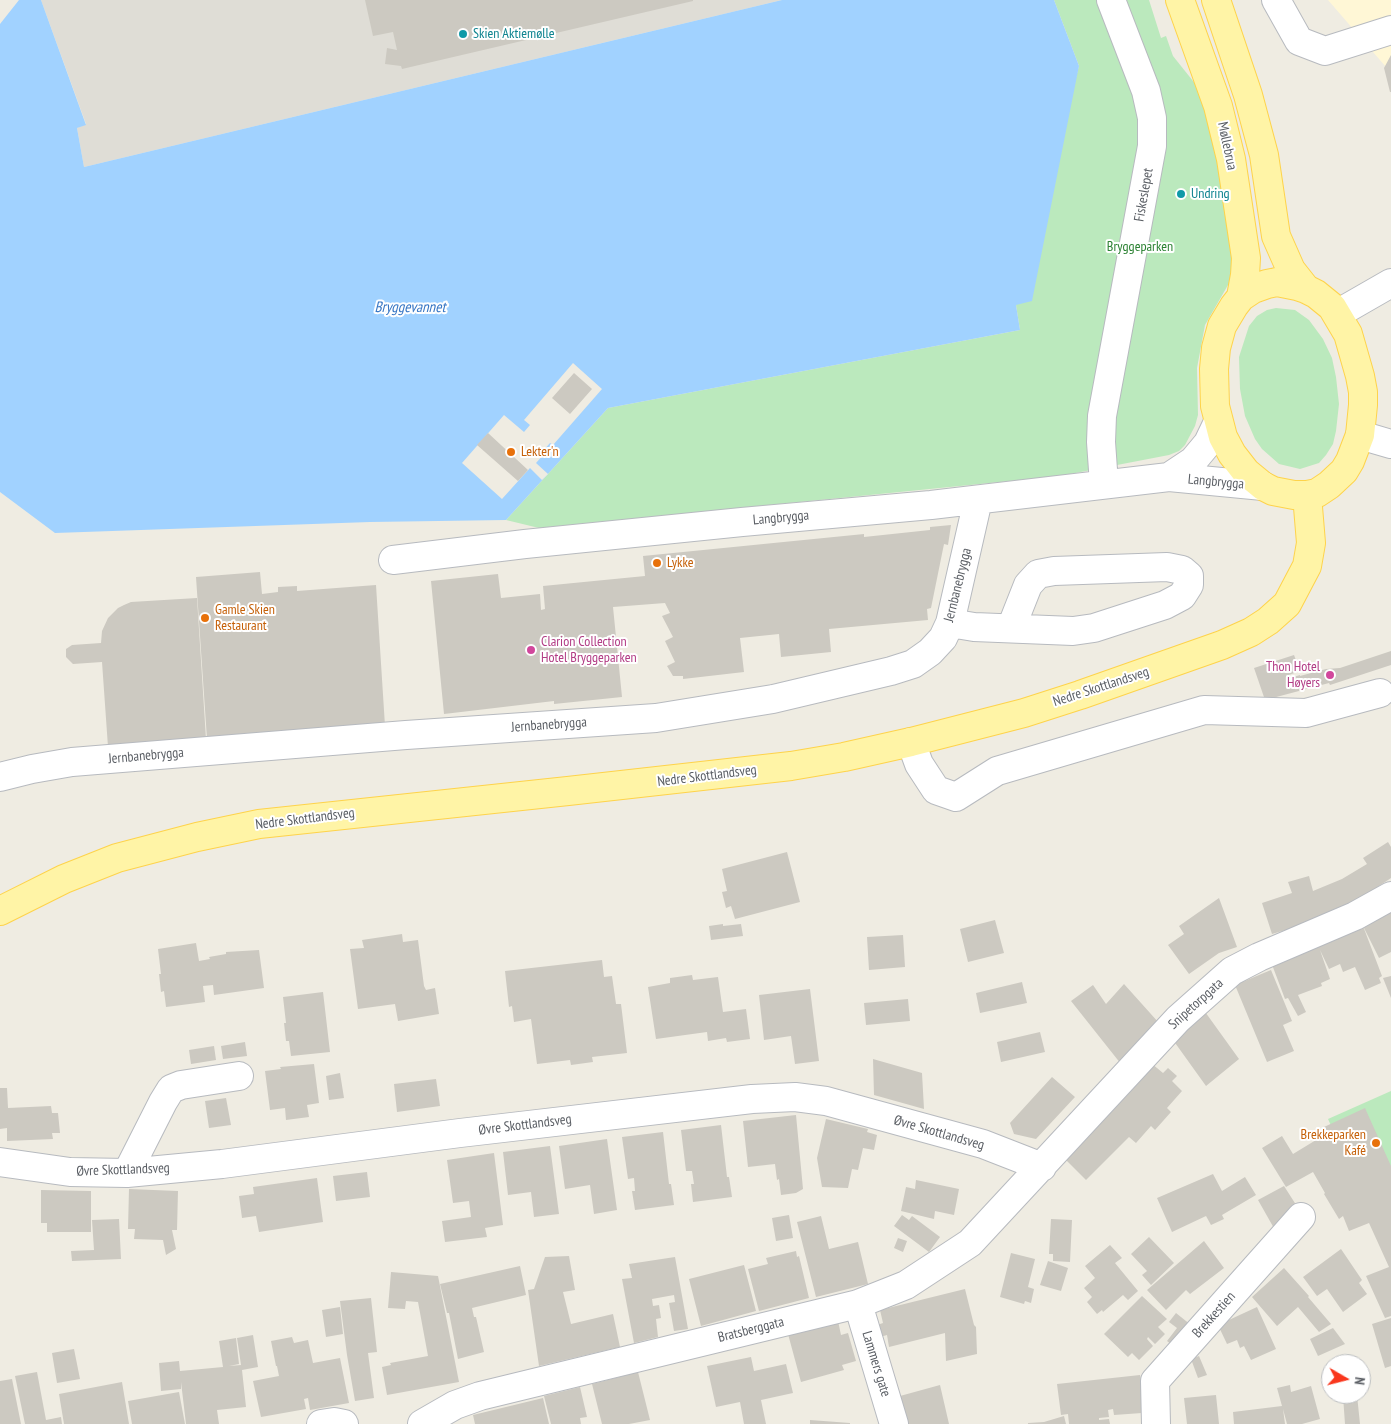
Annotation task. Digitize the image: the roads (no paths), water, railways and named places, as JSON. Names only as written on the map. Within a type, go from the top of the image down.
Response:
[{"type":"main road","name":"Møllebrua","points":[[1180,0],[1218,106],[1231,160],[1246,258],[1241,297]]},
{"type":"main road","points":[[1219,8],[1248,95],[1264,155],[1276,236],[1291,270],[1306,289]]},
{"type":"main road","points":[[1287,283],[1306,289],[1324,300],[1337,314],[1348,334],[1360,376],[1363,405],[1360,435],[1355,450],[1344,471],[1329,485],[1317,493],[1307,495],[1283,494],[1263,486],[1252,477],[1237,461],[1223,437],[1218,422],[1214,393],[1216,348],[1225,321],[1241,297],[1253,289],[1267,284],[1287,283]]},
{"type":"main road","name":"Nedre Skottlandsveg","points":[[0,911],[64,879],[117,858],[197,837],[259,824],[568,792],[781,767],[844,757],[1024,713],[1222,646],[1251,632],[1268,621],[1287,604],[1307,566],[1311,543],[1307,495]]},
{"type":"street","name":"Fiskeslepet","points":[[1104,484],[1101,442],[1102,416],[1152,146],[1152,118],[1146,91],[1111,0]]},
{"type":"street","points":[[1276,0],[1299,41],[1325,51],[1379,34]]},
{"type":"street","points":[[1337,314],[1391,283]]},
{"type":"street","name":"Langbrygga","points":[[1169,477],[1193,461],[1208,443],[1218,422]]},
{"type":"street","points":[[1360,435],[1391,444]]},
{"type":"street","name":"Langbrygga","points":[[392,560],[525,544],[978,500],[1169,477],[1263,486]]},
{"type":"street","name":"Jernbanebrygga","points":[[0,777],[72,762],[665,716],[773,699],[899,668],[913,664],[930,652],[943,638],[950,623],[978,500]]},
{"type":"street","points":[[950,623],[974,627],[1073,631],[1094,628],[1165,605],[1182,596],[1189,585],[1189,576],[1182,570],[1166,567],[1054,571],[1038,574],[1028,585],[1011,628]]},
{"type":"street","points":[[911,742],[919,764],[936,790],[956,797],[997,771],[1204,710],[1306,713],[1380,692]]},
{"type":"street","name":"Snipetorpgata","points":[[1042,1167],[1178,1019],[1232,972],[1258,956],[1355,916],[1391,896]]},
{"type":"street","points":[[127,1173],[171,1089],[181,1085],[239,1076]]},
{"type":"street","name":"Øvre Skottlandsveg","points":[[0,1162],[70,1172],[127,1173],[222,1164],[460,1133],[752,1099],[795,1097],[826,1101],[974,1142],[1042,1167]]},
{"type":"street","name":"Bratsberggata","points":[[422,1424],[455,1405],[480,1396],[858,1304],[906,1285],[970,1243],[1042,1167]]},
{"type":"street","name":"Brekkestien","points":[[1156,1424],[1155,1381],[1301,1217]]},
{"type":"street","name":"Lammers gate","points":[[858,1304],[894,1424]]},
{"type":"street","points":[[321,1424],[334,1422],[344,1424]]},
{"type":"water","name":"Bryggevannet","points":[[19,0],[41,0],[86,125],[77,128],[84,167],[782,0],[1054,0],[1079,66],[1032,301],[1016,305],[1020,330],[608,408],[506,520],[370,522],[55,533],[0,492],[0,24]]},
{"type":"place","name":"Skien Aktiemølle","points":[[463,34]]},
{"type":"place","name":"Undring","points":[[1181,194]]},
{"type":"place","name":"Lekter'n","points":[[511,452]]},
{"type":"place","name":"Lykke","points":[[657,563]]},
{"type":"place","name":"Gamle Skien Restaurant","points":[[205,618]]},
{"type":"place","name":"Clarion Collection Hotel Bryggeparken","points":[[531,650]]},
{"type":"place","name":"Thon Hotel Høyers","points":[[1330,675]]},
{"type":"place","name":"Brekkeparken Kafé","points":[[1376,1143]]},
{"type":"park label","name":"Bryggeparken","points":[[1140,247]]}]
